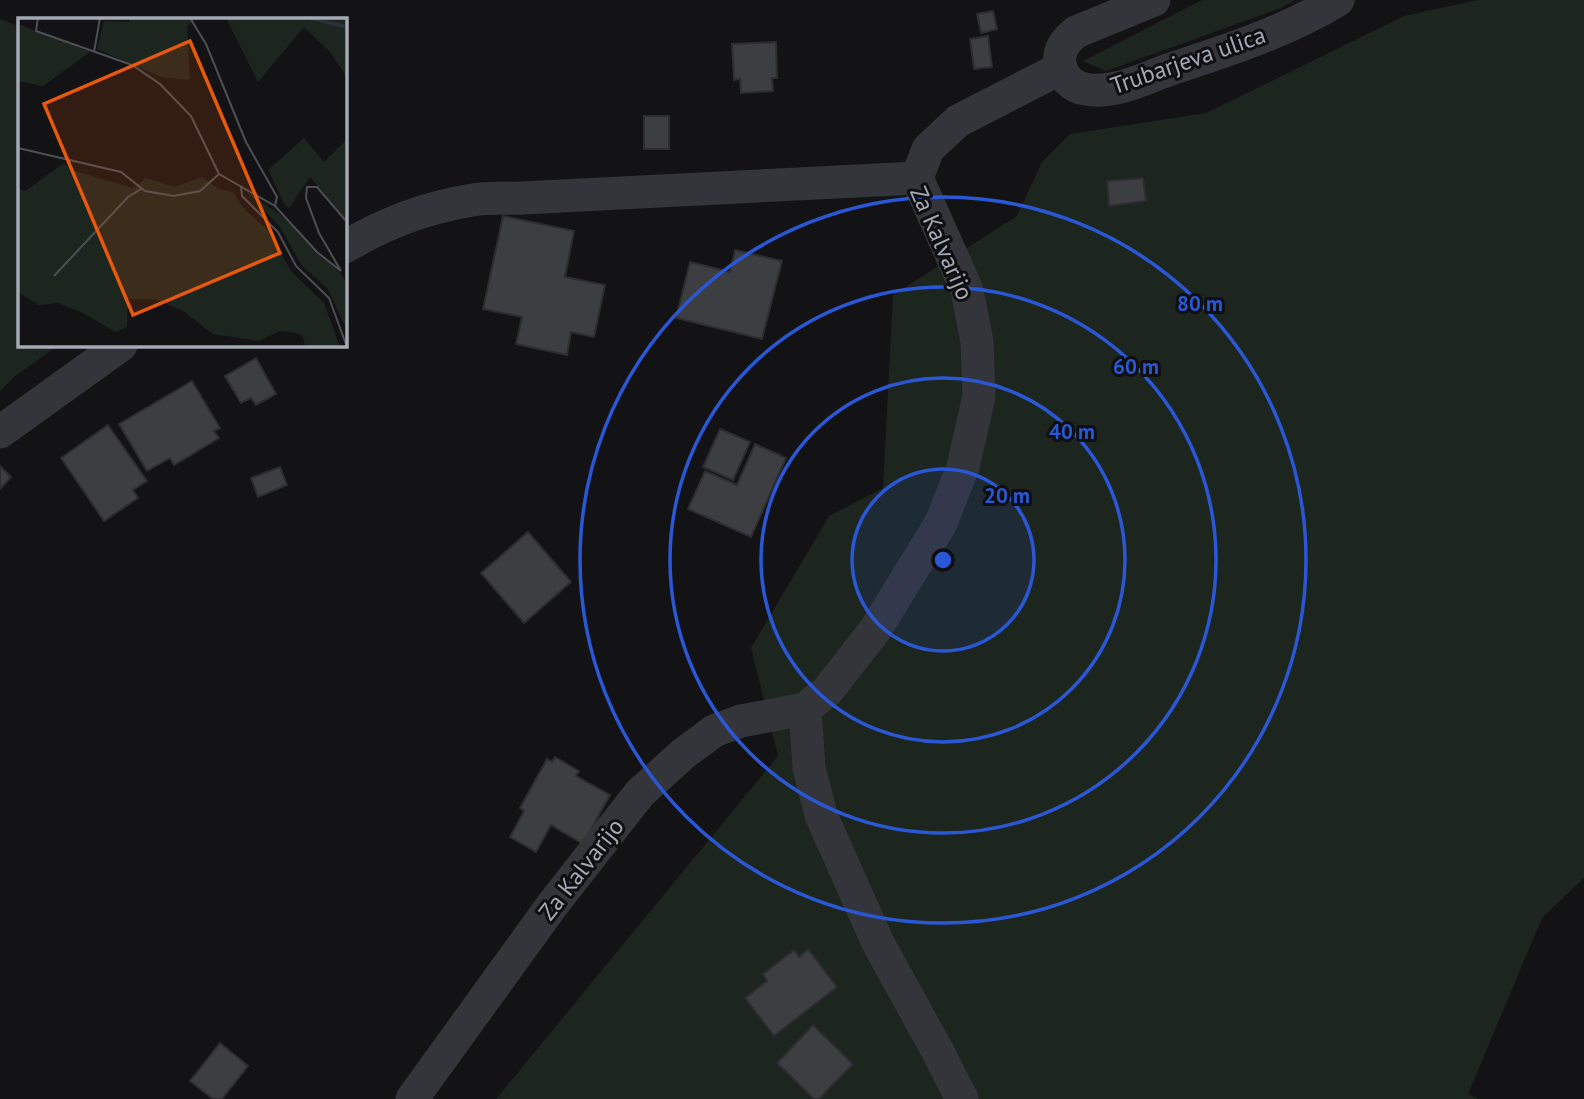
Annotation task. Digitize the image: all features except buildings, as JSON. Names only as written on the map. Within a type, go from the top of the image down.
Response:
[{"type":"street","points":[[917,178],[928,149],[958,121],[1061,68],[1059,54],[1065,41],[1076,32],[1154,0]]},
{"type":"street","name":"Trubarjeva ulica","points":[[1061,68],[1069,82],[1083,89],[1099,90],[1122,86],[1234,48],[1308,18],[1338,0]]},
{"type":"street","name":"Za Kalvarijo","points":[[346,246],[414,215],[474,199],[917,178],[967,290],[977,342],[979,396],[963,467],[941,523],[875,630],[828,690],[805,709],[741,721],[714,731],[682,754],[640,793],[552,904],[412,1099]]},
{"type":"street","points":[[0,432],[120,346]]},
{"type":"street","points":[[805,709],[809,768],[821,815],[878,943],[962,1099]]},
{"type":"shaded area","points":[[1202,0],[1295,0],[1281,8],[1106,71],[1083,61]]},
{"type":"shaded area","points":[[1477,0],[1584,0],[1584,878],[1542,918],[1468,1094],[1478,1099],[496,1099],[778,756],[751,648],[829,516],[883,488],[893,295],[1017,216],[1042,162],[1070,134],[1206,113],[1404,16]]},
{"type":"shaded area","points":[[0,19],[18,26],[18,346],[58,346],[14,377],[0,391]]}]
